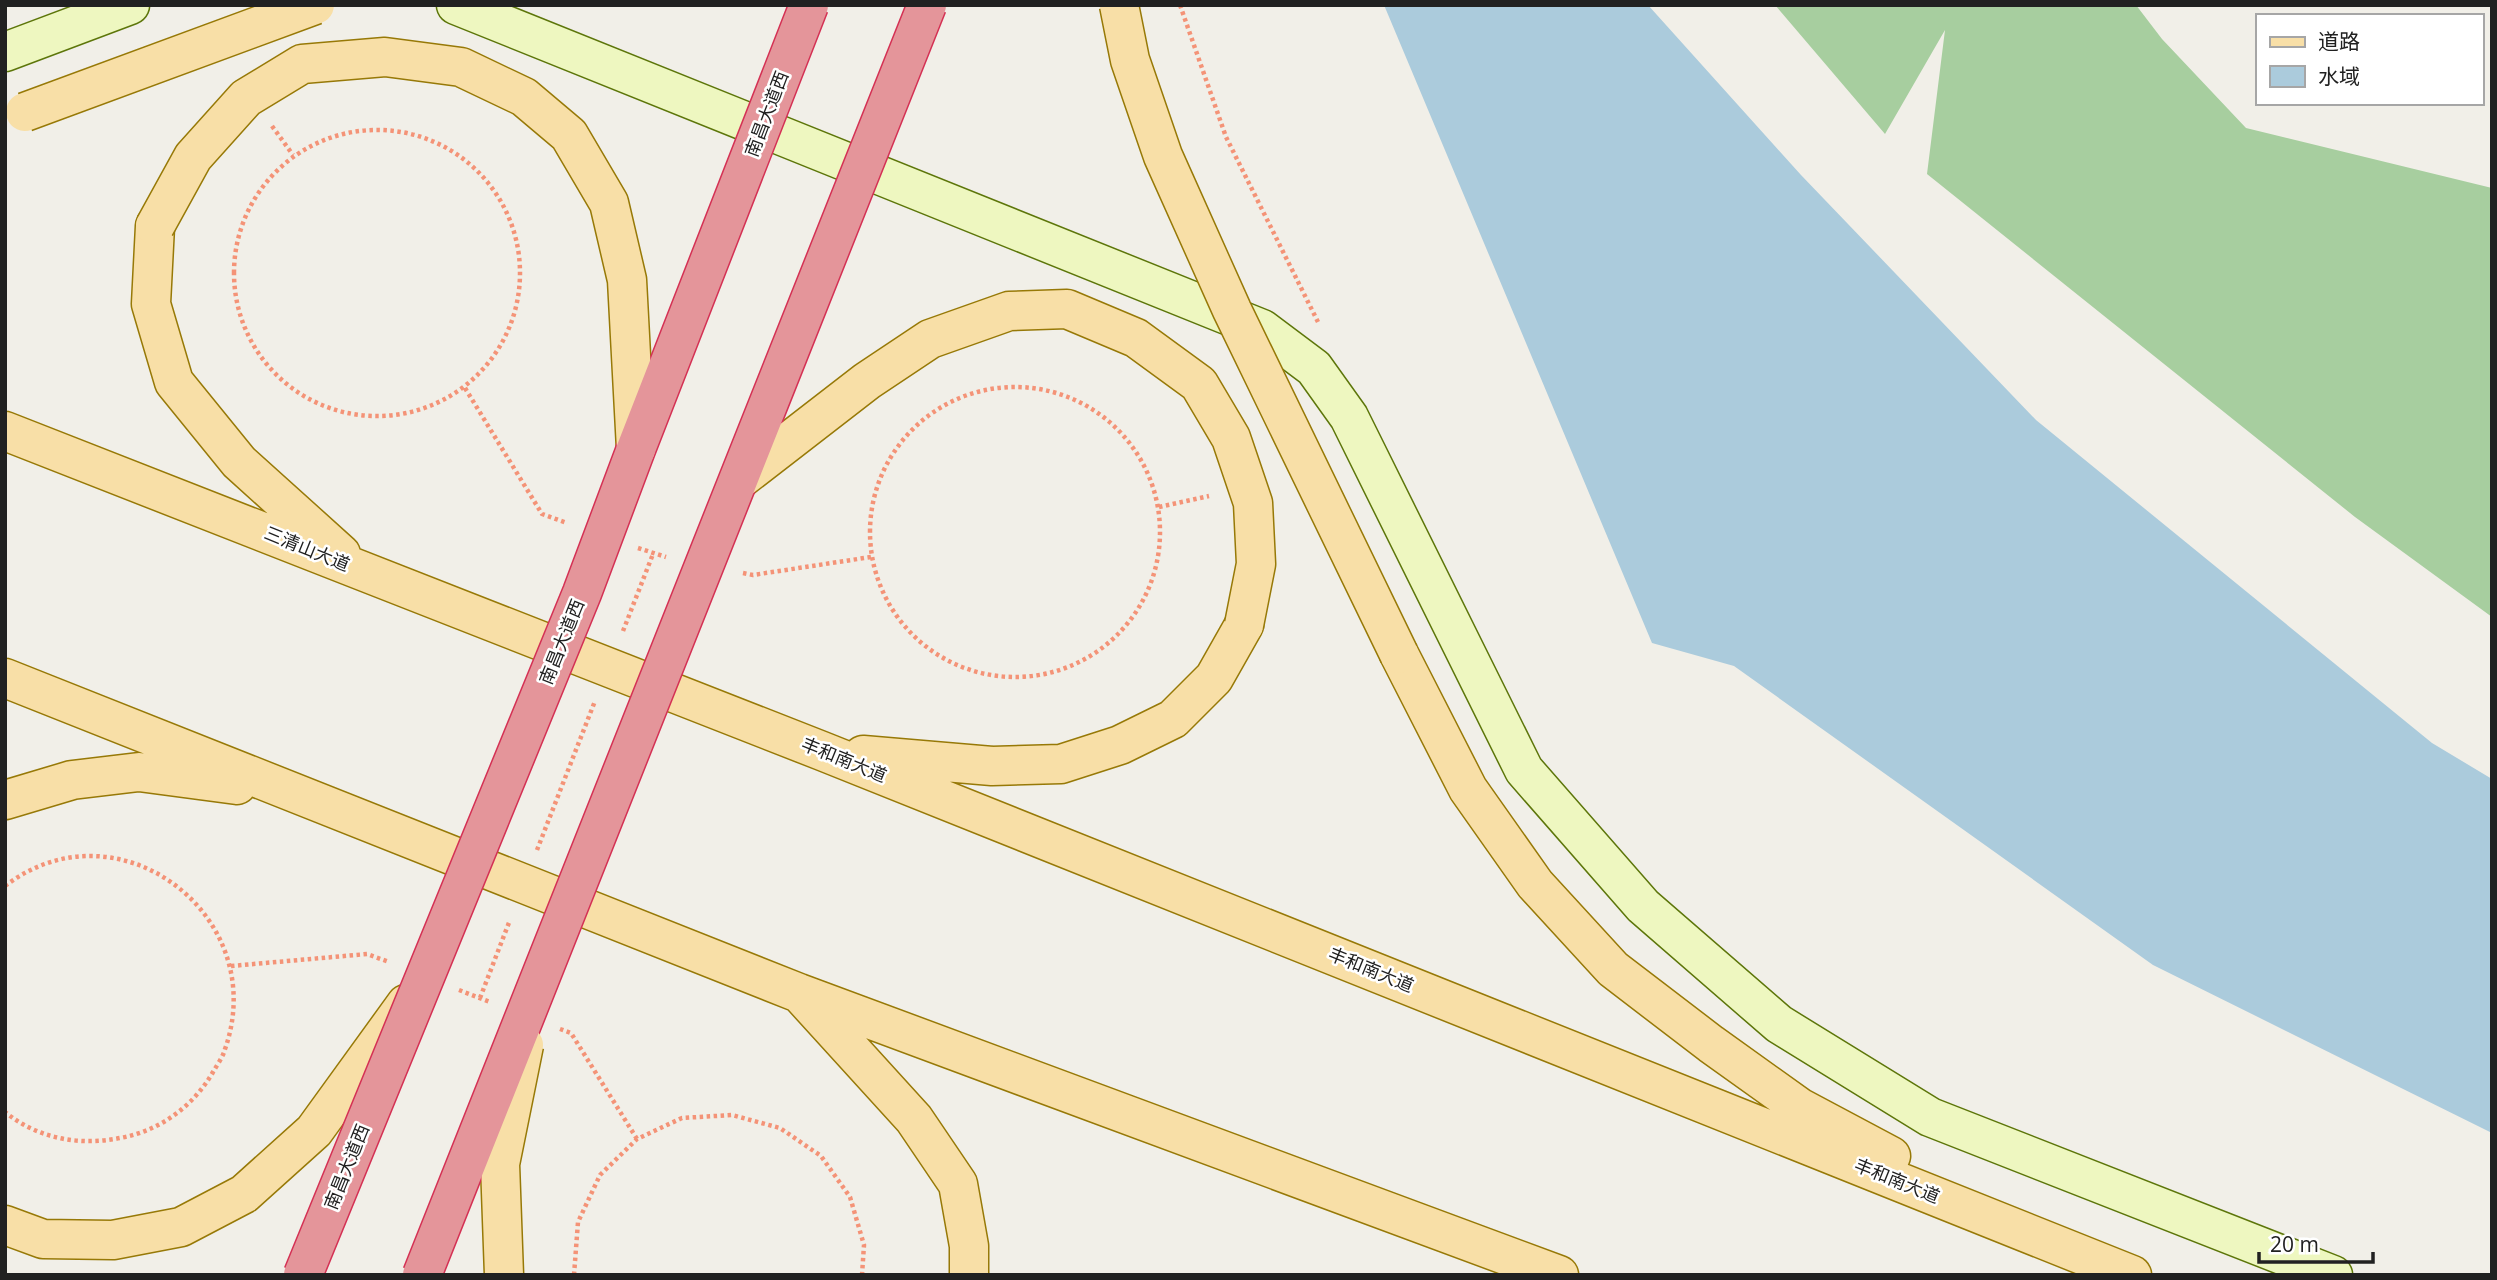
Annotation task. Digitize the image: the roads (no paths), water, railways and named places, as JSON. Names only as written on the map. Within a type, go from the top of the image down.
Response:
[{"type":"highway","name":"南昌大道西","points":[[303,1275],[582,593],[809,5]]},
{"type":"highway","points":[[422,1275],[927,5]]},
{"type":"main road","points":[[5,52],[130,5]]},
{"type":"main road","points":[[15,115],[315,5]]},
{"type":"main road","points":[[456,5],[1262,329],[1314,368],[1349,417],[1524,770],[1643,906],[1779,1024],[1930,1117],[2333,1275]]},
{"type":"main road","points":[[1119,5],[1130,60],[1163,156],[1232,310],[1399,654],[1468,789],[1535,884],[1613,969],[1799,1107],[2053,1243]]},
{"type":"main road","points":[[358,570],[239,461],[174,382],[151,304],[155,226],[193,157],[246,98],[302,64],[385,57],[461,67],[524,97],[569,135],[608,203],[627,280],[636,449]]},
{"type":"main road","points":[[739,480],[867,382],[930,339],[1009,312],[1067,309],[1136,338],[1199,384],[1231,438],[1253,503],[1256,564],[1244,625],[1214,678],[1172,719],[1120,745],[1061,764],[992,766],[822,751]]},
{"type":"main road","name":"三清山大道","points":[[5,430],[608,668]]},
{"type":"main road","name":"丰和南大道","points":[[608,668],[2132,1275]]},
{"type":"main road","points":[[5,678],[799,993],[1559,1275]]},
{"type":"main road","points":[[5,800],[72,780],[139,772],[298,793]]},
{"type":"main road","points":[[5,1225],[43,1239],[113,1240],[181,1227],[244,1194],[314,1131],[424,979]]},
{"type":"main road","points":[[503,1275],[499,1164],[537,988]]},
{"type":"main road","points":[[799,993],[914,1119],[958,1184],[969,1246],[969,1275]]},
{"type":"water","points":[[1384,5],[1648,5],[1801,175],[2036,420],[2432,743],[2492,779],[2492,1133],[2153,965],[1734,666],[1652,643]]}]
